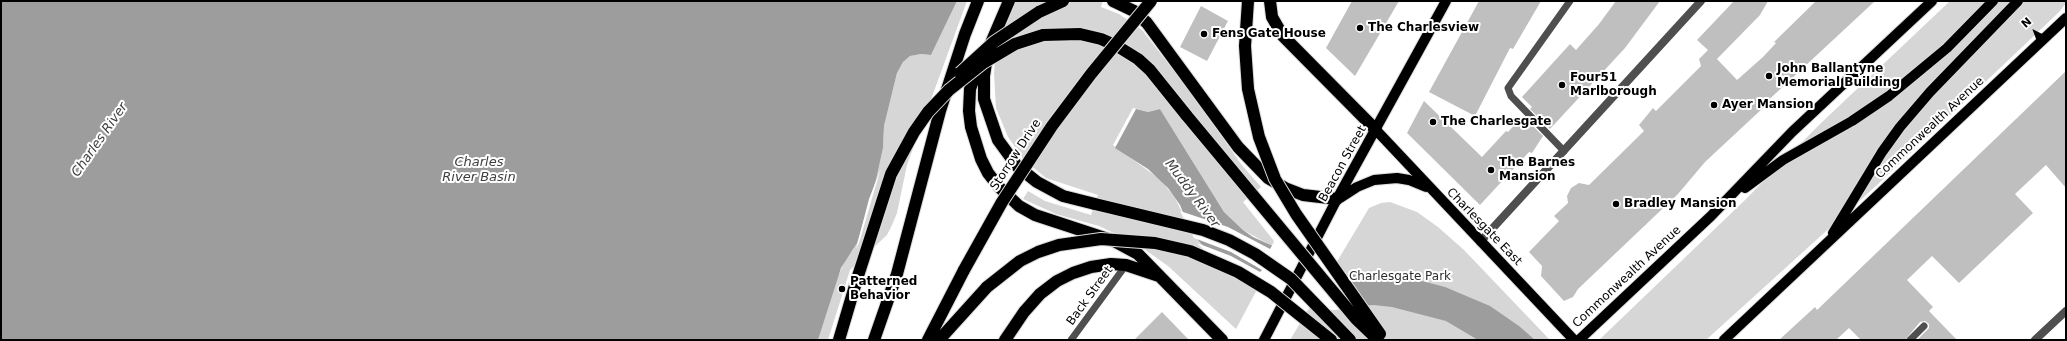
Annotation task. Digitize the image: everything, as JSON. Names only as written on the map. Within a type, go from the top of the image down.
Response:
[{"type":"highway","points":[[874,340],[898,274],[940,111],[962,40],[978,1]]},
{"type":"highway","points":[[1009,1],[988,50],[974,76],[970,90],[969,110],[977,148],[986,168],[995,182],[1010,198],[1028,212],[1126,247],[1142,257],[1222,340]]},
{"type":"highway","points":[[839,340],[891,174],[911,137],[948,86],[979,53],[1019,24],[1039,12],[1063,1]]},
{"type":"highway","points":[[1113,1],[1134,11],[1147,23],[1238,147],[1268,178],[1285,188],[1302,195],[1337,200]]},
{"type":"highway","name":"Storrow Drive","points":[[928,340],[964,270],[1002,202],[1052,126],[1091,74],[1151,1]]},
{"type":"highway","points":[[1248,1],[1245,46],[1248,89],[1259,137],[1275,179],[1303,225],[1384,340]]},
{"type":"highway","points":[[1270,1],[1272,17],[1283,36],[1376,130]]},
{"type":"highway","points":[[928,112],[949,90],[983,63],[1015,44],[1042,35],[1080,34],[1101,38],[1117,46],[1138,59],[1150,70],[1356,319],[1378,340]]},
{"type":"highway","points":[[988,50],[984,71],[984,99],[992,123],[1003,148],[1019,168],[1042,185],[1063,196],[1203,230],[1228,240],[1256,254],[1291,279],[1350,340]]},
{"type":"highway","points":[[939,340],[987,287],[1020,261],[1059,244],[1101,239],[1155,243],[1190,251],[1238,272],[1271,292],[1331,340]]},
{"type":"highway","points":[[1005,340],[1031,303],[1057,281],[1091,267],[1111,264],[1126,265],[1161,277]]},
{"type":"main road","name":"Beacon Street","points":[[1264,340],[1337,200],[1446,1]]},
{"type":"main road","name":"Commonwealth Avenue","points":[[1579,340],[1711,216],[1797,128],[1932,1]]},
{"type":"main road","name":"Commonwealth Avenue","points":[[1711,216],[1783,160],[1852,121],[1889,96],[1947,48],[1993,1]]},
{"type":"main road","name":"Commonwealth Avenue","points":[[1812,257],[1834,231],[1882,152],[1905,121],[1938,84],[2018,1]]},
{"type":"main road","name":"Commonwealth Avenue","points":[[1724,340],[2066,18]]},
{"type":"main road","name":"Charlesgate East","points":[[1376,130],[1429,189],[1574,340]]},
{"type":"main road","points":[[1337,200],[1357,187],[1374,180],[1397,178],[1418,183],[1429,189]]},
{"type":"street","points":[[1480,242],[1701,1]]},
{"type":"street","points":[[2035,340],[2066,310]]},
{"type":"lane","points":[[1564,151],[1511,96],[1508,88],[1570,1]]},
{"type":"lane","name":"Back Street","points":[[1071,340],[1126,265]]},
{"type":"lane","points":[[1910,340],[1924,326]]},
{"type":"green space","points":[[957,1],[967,1],[907,165],[897,213],[887,235],[850,270],[828,340],[818,340],[836,281],[846,258],[853,250],[876,180],[883,148],[884,126],[897,73],[903,62],[910,56],[921,54],[931,55]]},
{"type":"green space","points":[[1016,1],[1103,1],[1101,7],[1119,14],[1142,30],[1192,94],[1241,164],[1261,187],[1243,202],[1274,241],[1272,246],[1243,230],[1224,212],[1160,109],[1148,112],[1133,108],[1113,145],[1161,180],[1175,198],[1182,212],[1261,282],[1236,329],[1168,266],[1137,244],[1099,226],[1056,214],[1023,199],[1028,191],[1045,201],[1091,215],[1098,195],[1046,178],[1024,160],[1008,137],[996,108],[994,73],[996,49]]},
{"type":"green space","points":[[1950,1],[2066,1],[2066,3],[2060,11],[1878,184],[1706,340],[1599,340],[1745,200],[1820,124]]},
{"type":"green space","name":"Charlesgate Park","points":[[1390,202],[1417,212],[1438,227],[1464,250],[1550,340],[1290,340],[1369,208],[1381,203]]},
{"type":"water","name":"Charles River Basin","points":[[1,1],[957,1],[931,55],[921,54],[910,56],[903,62],[897,73],[884,126],[883,148],[876,180],[857,243],[841,268],[818,340],[1,340]]},
{"type":"water","name":"Muddy River","points":[[1136,109],[1148,112],[1160,109],[1224,212],[1243,230],[1253,237],[1330,272],[1345,275],[1374,273],[1418,280],[1445,287],[1490,306],[1519,326],[1535,340],[1478,340],[1446,321],[1392,307],[1374,305],[1333,308],[1208,252],[1190,230],[1180,205],[1168,188],[1148,169],[1115,148]]},
{"type":"pier","points":[[881,168],[859,243],[856,249],[869,199]]},
{"type":"pier","points":[[1180,211],[1228,227],[1270,249],[1273,244],[1331,270],[1345,272],[1369,307],[1333,310],[1310,307],[1260,284],[1207,253],[1197,243],[1231,256],[1260,272],[1262,270],[1231,252],[1194,238]]},
{"type":"building","name":"The Charlesview","points":[[1352,1],[1399,1],[1355,76],[1326,48]]},
{"type":"building","points":[[1479,1],[1541,1],[1513,49],[1510,48],[1475,116],[1429,92]]},
{"type":"building","points":[[1616,1],[1660,1],[1625,48],[1550,129],[1530,109],[1532,107],[1522,97],[1570,44],[1576,50],[1599,24]]},
{"type":"building","points":[[1734,1],[1768,1],[1760,15],[1717,59],[1737,80],[1763,57],[1776,43],[1774,42],[1816,1],[1875,1],[1761,107],[1763,108],[1705,162],[1678,194],[1578,289],[1573,297],[1564,301],[1541,276],[1542,266],[1529,252],[1559,221],[1554,216],[1568,203],[1567,196],[1571,188],[1579,183],[1589,185],[1644,131],[1639,125],[1653,108],[1656,111],[1701,66],[1699,59],[1708,50],[1697,40]]},
{"type":"building","name":"Fens Gate House","points":[[1201,6],[1228,21],[1207,61],[1180,47]]},
{"type":"building","points":[[2066,71],[2066,188],[2046,165],[2015,194],[2033,213],[1959,283],[1932,256],[1907,280],[1933,307],[1929,311],[1957,340],[1917,340],[1929,328],[1929,324],[1925,321],[1920,322],[1905,340],[1861,340],[1849,328],[1836,340],[1779,340],[1815,307],[1817,310]]},
{"type":"building","points":[[1424,101],[1482,157],[1506,131],[1508,132],[1523,116],[1543,136],[1532,153],[1529,152],[1480,205],[1407,133]]},
{"type":"building","points":[[1162,312],[1189,340],[1134,340]]},
{"type":"place","name":"The Charlesview","points":[[1360,28]]},
{"type":"place","name":"Fens Gate House","points":[[1204,34]]},
{"type":"place","name":"John Ballantyne Memorial Building","points":[[1769,76]]},
{"type":"place","name":"Four51 Marlborough","points":[[1562,85]]},
{"type":"place","name":"Ayer Mansion","points":[[1714,105]]},
{"type":"place","name":"The Charlesgate","points":[[1433,122]]},
{"type":"place","name":"The Barnes Mansion","points":[[1491,170]]},
{"type":"place","name":"Bradley Mansion","points":[[1616,204]]},
{"type":"place","name":"Patterned Behavior","points":[[842,289]]},
{"type":"water label","name":"Charles River","points":[[100,140]]}]
